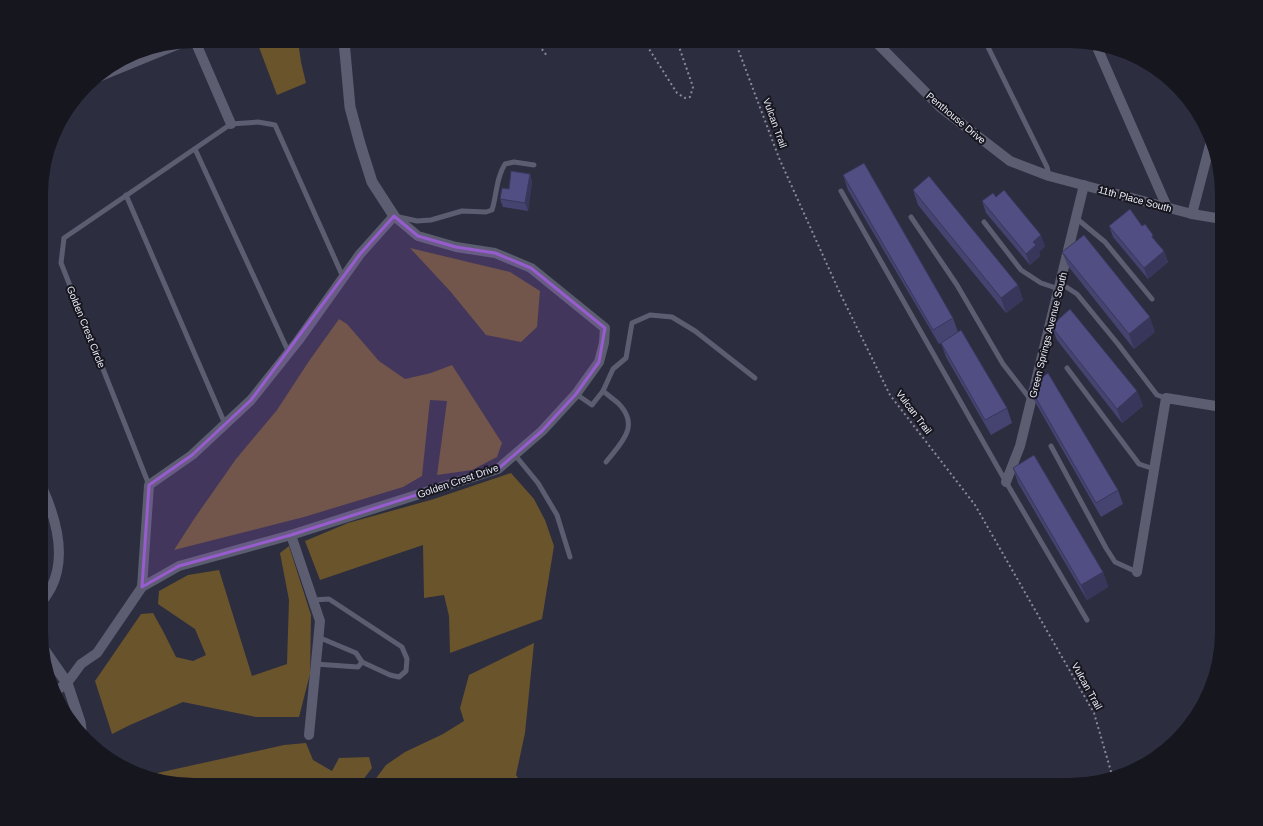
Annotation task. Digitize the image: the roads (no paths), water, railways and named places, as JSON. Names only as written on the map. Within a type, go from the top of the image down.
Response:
[{"type":"street","points":[[197,48],[231,124]]},
{"type":"street","points":[[149,485],[192,455],[252,400],[289,353],[370,242],[394,216],[372,182],[360,144],[350,107],[345,48]]},
{"type":"street","name":"Penthouse Drive","points":[[882,48],[940,107],[1010,161],[1049,176]]},
{"type":"street","points":[[1099,51],[1167,207]]},
{"type":"street","points":[[118,70],[163,52]]},
{"type":"street","points":[[1192,214],[1209,152]]},
{"type":"street","name":"11th Place South","points":[[1049,176],[1192,214],[1215,218]]},
{"type":"street","name":"Green Springs Avenue South","points":[[1006,482],[1020,446],[1084,185]]},
{"type":"street","name":"Golden Crest Drive","points":[[59,689],[67,683],[82,664],[97,653],[142,587],[180,566],[292,536],[498,469],[542,431],[576,394],[599,362],[604,343],[605,328],[531,268],[495,253],[456,247],[418,236],[394,216]]},
{"type":"street","points":[[1137,572],[1166,398],[1215,406]]},
{"type":"street","name":"Golden Crest Circle","points":[[142,587],[149,485]]},
{"type":"street","points":[[48,504],[56,527],[60,555],[55,580],[48,593]]},
{"type":"street","points":[[292,536],[320,621],[309,736]]},
{"type":"street","points":[[51,660],[67,683],[79,722]]},
{"type":"lane","points":[[988,48],[1047,166],[1049,176]]},
{"type":"lane","name":"Golden Crest Circle","points":[[149,485],[60,263],[64,238],[231,124],[258,122],[275,125],[343,277]]},
{"type":"lane","points":[[195,148],[289,353]]},
{"type":"lane","points":[[394,216],[417,221],[431,220],[462,211],[486,212],[492,210],[496,199],[500,171],[505,164],[514,162],[534,165]]},
{"type":"lane","points":[[841,191],[1006,482],[1087,620]]},
{"type":"lane","points":[[126,195],[225,424]]},
{"type":"lane","points":[[911,217],[957,285],[1003,364],[1031,401]]},
{"type":"lane","points":[[1076,218],[1105,242],[1152,299]]},
{"type":"lane","points":[[984,222],[1021,270],[1041,283],[1059,286],[1077,294],[1157,395],[1166,398]]},
{"type":"lane","points":[[576,394],[592,405],[603,391],[614,369],[626,358],[632,323],[650,315],[672,317],[694,331],[755,378]]},
{"type":"lane","points":[[1067,368],[1139,464],[1154,469]]},
{"type":"lane","points":[[603,391],[619,404],[626,415],[629,424],[628,432],[622,442],[606,462]]},
{"type":"lane","points":[[1051,446],[1115,562],[1137,572]]},
{"type":"lane","points":[[515,455],[538,483],[557,515],[570,557]]},
{"type":"lane","points":[[313,600],[329,599],[402,647],[407,659],[406,671],[400,677],[390,675],[362,662],[356,653],[318,637]]},
{"type":"lane","points":[[315,664],[358,668],[362,662]]}]
